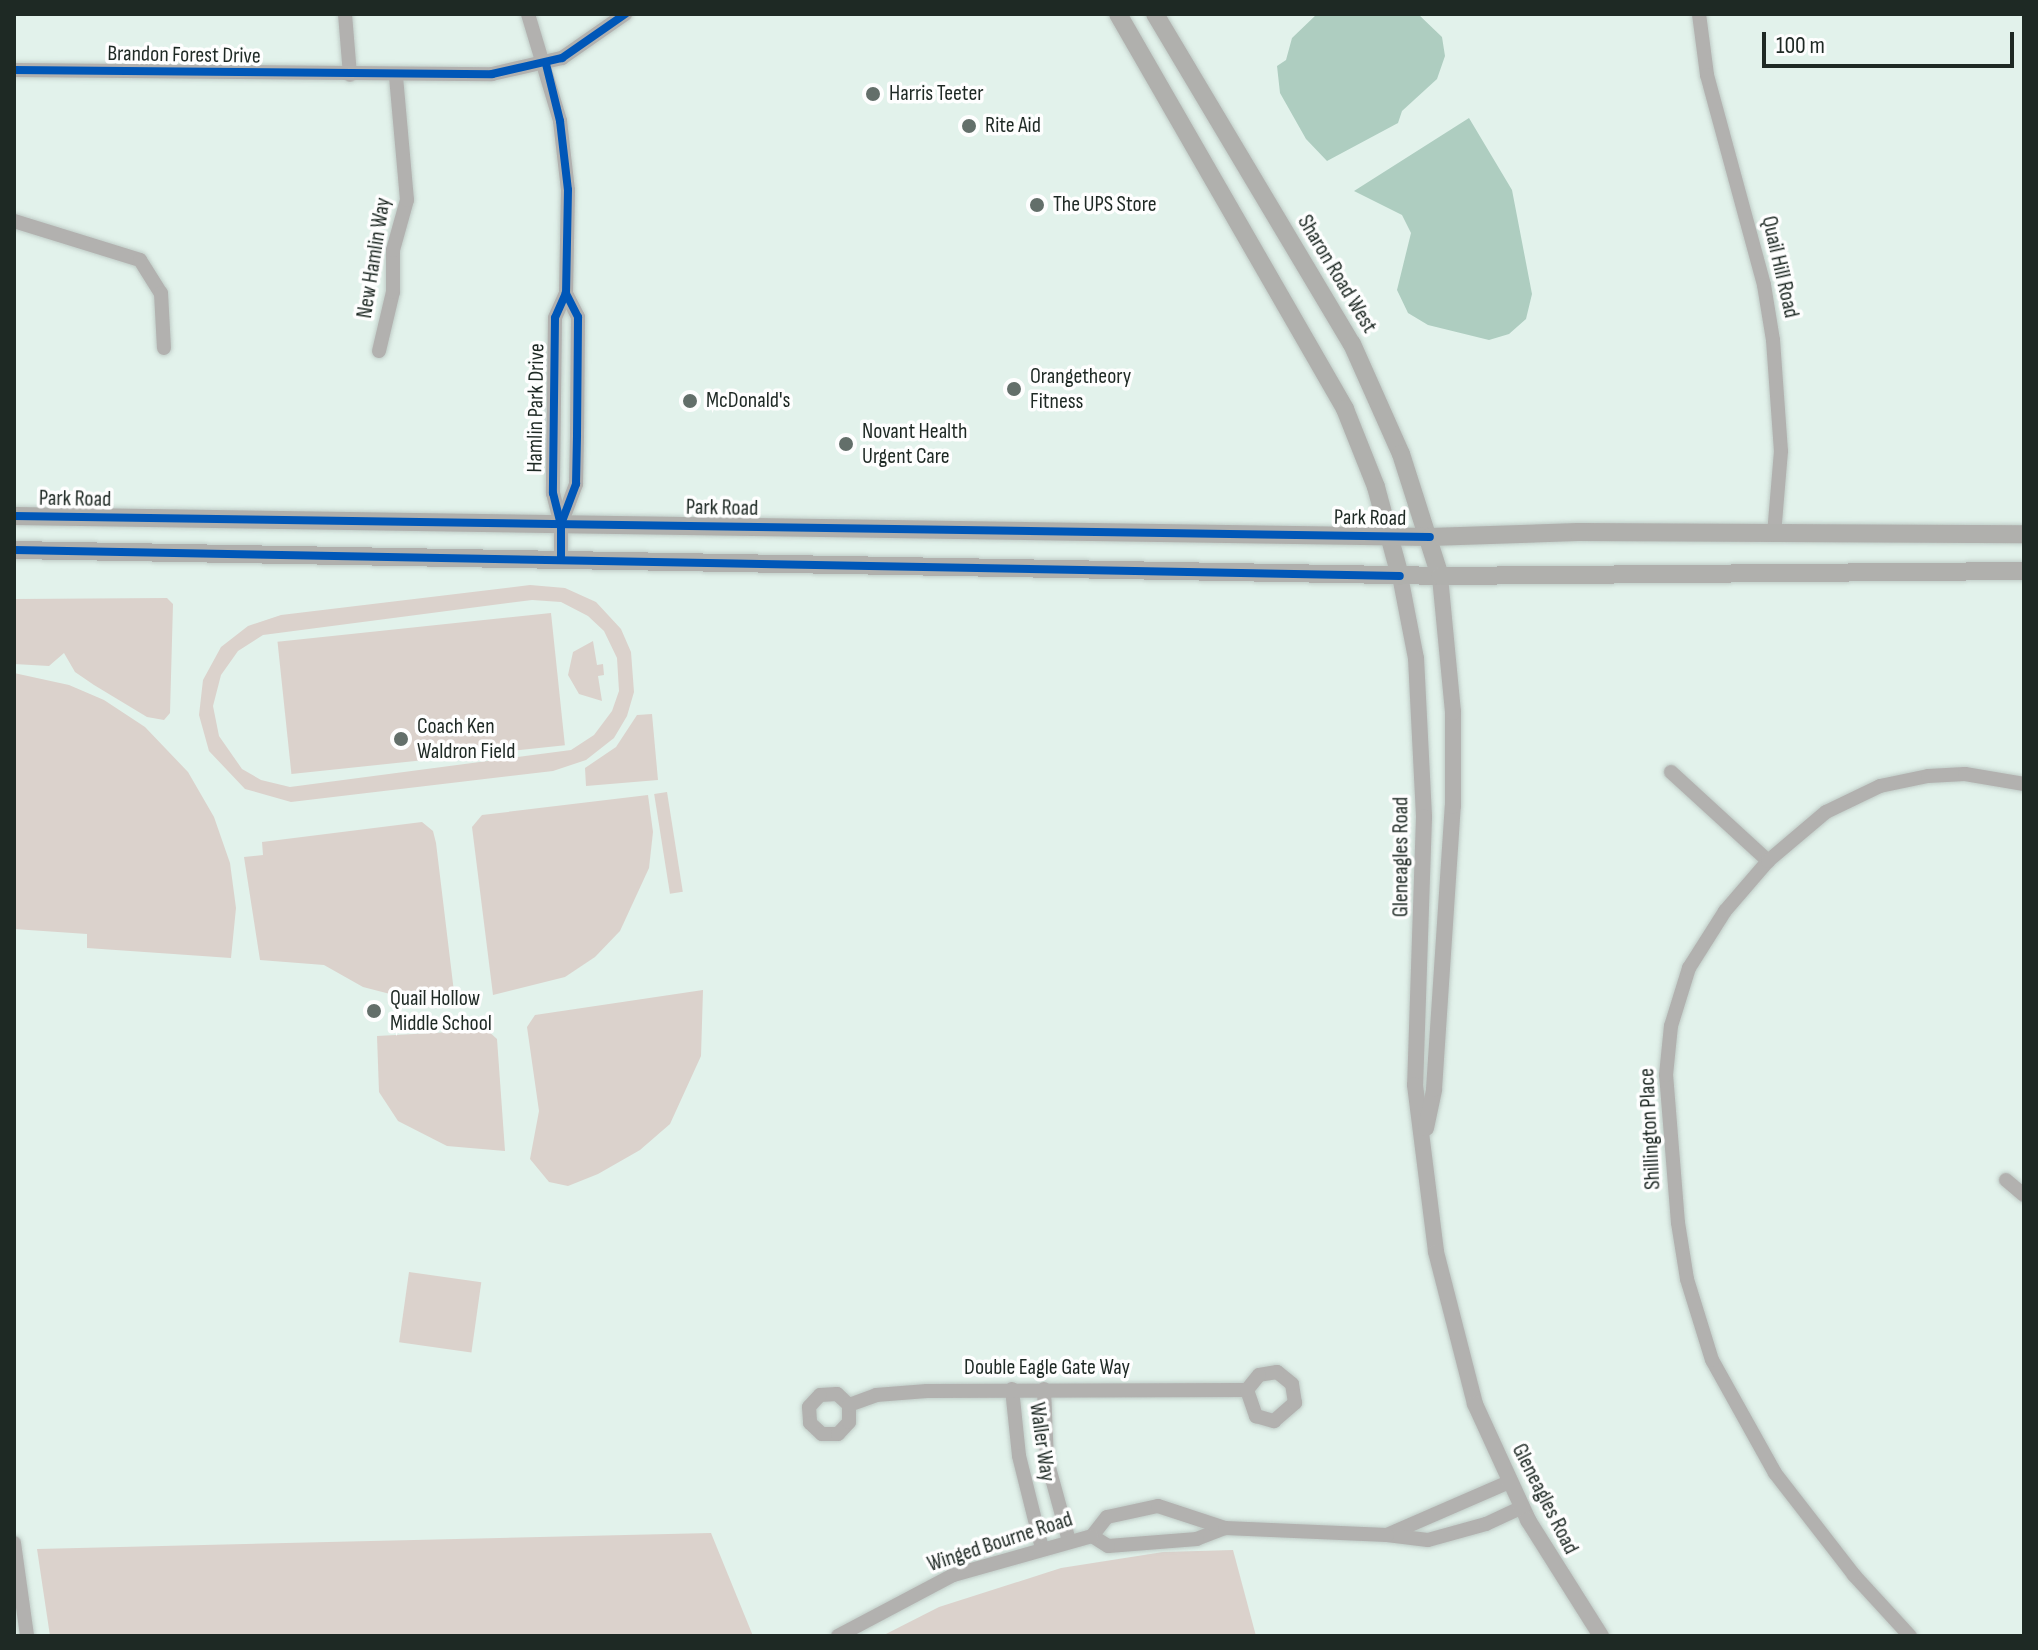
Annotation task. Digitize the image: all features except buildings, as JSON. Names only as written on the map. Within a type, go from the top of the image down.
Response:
[{"type":"main road","points":[[1118,14],[1345,409],[1390,536],[1400,576]]},
{"type":"main road","name":"Sharon Road West","points":[[1155,14],[1352,344],[1401,454],[1440,576]]},
{"type":"main road","name":"Park Road","points":[[14,516],[1430,537],[2024,534]]},
{"type":"main road","points":[[14,550],[561,557],[1400,576],[2024,571]]},
{"type":"street","points":[[345,14],[350,75]]},
{"type":"street","name":"Hamlin Park Drive","points":[[528,14],[546,64],[565,153],[566,293],[555,334],[553,493],[561,524],[561,557]]},
{"type":"street","name":"Brandon Forest Drive","points":[[14,70],[396,76],[492,74],[546,64],[586,44],[625,14]]},
{"type":"street","name":"Quail Hill Road","points":[[1699,14],[1707,75],[1764,285],[1773,340],[1781,451],[1774,534]]},
{"type":"street","name":"New Hamlin Way","points":[[379,351],[393,292],[393,250],[407,200],[396,76]]},
{"type":"street","points":[[14,221],[140,260],[161,293],[164,348]]},
{"type":"street","name":"Hamlin Park Drive","points":[[561,524],[576,484],[578,317],[566,293]]},
{"type":"street","name":"Gleneagles Road","points":[[1400,576],[1416,658],[1424,817],[1415,1085],[1436,1252],[1450,1318],[1475,1404],[1522,1507],[1570,1594],[1601,1636]]},
{"type":"street","name":"Gleneagles Road","points":[[1424,1138],[1434,1089],[1453,806],[1453,712],[1440,576]]},
{"type":"street","points":[[1671,772],[1768,861]]},
{"type":"street","name":"Shillington Place","points":[[1910,1636],[1854,1575],[1744,1425],[1712,1360],[1687,1279],[1666,1075],[1671,1026],[1702,945],[1768,861],[1826,812],[1880,786],[1965,774],[2024,784]]},
{"type":"street","points":[[2006,1180],[2024,1195]]},
{"type":"street","name":"Double Eagle Gate Way","points":[[849,1405],[876,1395],[1012,1389],[1247,1390]]},
{"type":"street","name":"Waller Way","points":[[1012,1389],[1019,1456],[1042,1548]]},
{"type":"street","name":"Waller Way","points":[[1044,1389],[1047,1460],[1069,1541]]},
{"type":"street","name":"Winged Bourne Road","points":[[1387,1535],[1509,1482]]},
{"type":"street","name":"Winged Bourne Road","points":[[838,1636],[953,1575],[1092,1536],[1107,1517],[1158,1506],[1225,1528],[1387,1535],[1428,1540],[1486,1524],[1522,1507]]},
{"type":"street","name":"Winged Bourne Road","points":[[1092,1536],[1108,1546],[1197,1539],[1225,1528]]},
{"type":"street","points":[[14,1543],[27,1636]]},
{"type":"shaded area","points":[[1317,14],[1418,14],[1442,37],[1445,56],[1437,79],[1402,111],[1398,123],[1327,161],[1306,139],[1280,93],[1277,66],[1286,60],[1292,38]]},
{"type":"shaded area","points":[[1469,118],[1512,190],[1532,294],[1526,319],[1509,334],[1489,340],[1428,325],[1408,313],[1397,290],[1411,233],[1402,215],[1354,191]]},
{"type":"shaded area","points":[[530,585],[565,588],[596,602],[621,629],[631,652],[634,692],[627,716],[614,738],[586,760],[553,771],[291,802],[245,789],[209,751],[199,715],[203,680],[221,647],[248,626],[281,615]],"holes":[[[532,600],[561,602],[588,616],[604,631],[617,658],[619,691],[612,711],[594,735],[571,750],[290,787],[261,780],[242,769],[219,736],[213,706],[221,675],[238,651],[263,635]]]},
{"type":"shaded area","points":[[167,598],[173,604],[170,713],[164,720],[147,717],[94,685],[75,672],[64,653],[49,666],[14,664],[14,599]]},
{"type":"shaded area","points":[[551,613],[565,745],[291,774],[278,642]]},
{"type":"shaded area","points":[[593,641],[597,665],[603,664],[604,675],[598,676],[602,701],[579,694],[568,675],[573,652]]},
{"type":"shaded area","points":[[14,673],[69,685],[104,700],[145,727],[188,772],[214,817],[230,863],[236,908],[231,958],[87,948],[87,934],[14,929]]},
{"type":"shaded area","points":[[652,714],[658,780],[586,786],[585,768],[616,747],[637,715]]},
{"type":"shaded area","points":[[667,792],[683,892],[670,894],[654,794]]},
{"type":"shaded area","points":[[648,795],[653,832],[649,868],[620,931],[595,957],[565,977],[493,995],[472,827],[482,815]]},
{"type":"shaded area","points":[[422,822],[433,831],[436,843],[454,992],[394,995],[363,987],[324,965],[260,960],[244,857],[263,855],[262,842]]},
{"type":"shaded area","points":[[703,990],[701,1056],[670,1124],[640,1150],[598,1174],[568,1186],[549,1182],[530,1159],[539,1111],[527,1027],[535,1015]]},
{"type":"shaded area","points":[[487,1030],[497,1039],[505,1151],[447,1146],[398,1121],[379,1092],[377,1036]]},
{"type":"shaded area","points":[[409,1272],[481,1282],[471,1352],[399,1342]]},
{"type":"shaded area","points":[[711,1533],[753,1636],[50,1636],[37,1549]]},
{"type":"shaded area","points":[[1233,1550],[1256,1636],[882,1636],[939,1607],[1061,1568],[1163,1552]]},
{"type":"cycle path","points":[[14,70],[492,74],[562,58],[625,14]]},
{"type":"cycle path","points":[[546,64],[560,121],[568,190],[566,293],[555,318],[553,493],[561,524],[561,557]]},
{"type":"cycle path","points":[[561,524],[576,484],[578,317],[566,293]]},
{"type":"cycle path","points":[[14,516],[1430,537]]},
{"type":"cycle path","points":[[14,550],[1400,576]]},
{"type":"place","name":"Harris Teeter","points":[[873,94]]},
{"type":"place","name":"Rite Aid","points":[[969,126]]},
{"type":"place","name":"The UPS Store","points":[[1037,205]]},
{"type":"place","name":"Orangetheory Fitness","points":[[1014,389]]},
{"type":"place","name":"McDonald's","points":[[690,401]]},
{"type":"place","name":"Novant Health Urgent Care","points":[[846,444]]},
{"type":"place","name":"Coach Ken Waldron Field","points":[[401,739]]},
{"type":"place","name":"Quail Hollow Middle School","points":[[374,1011]]}]
